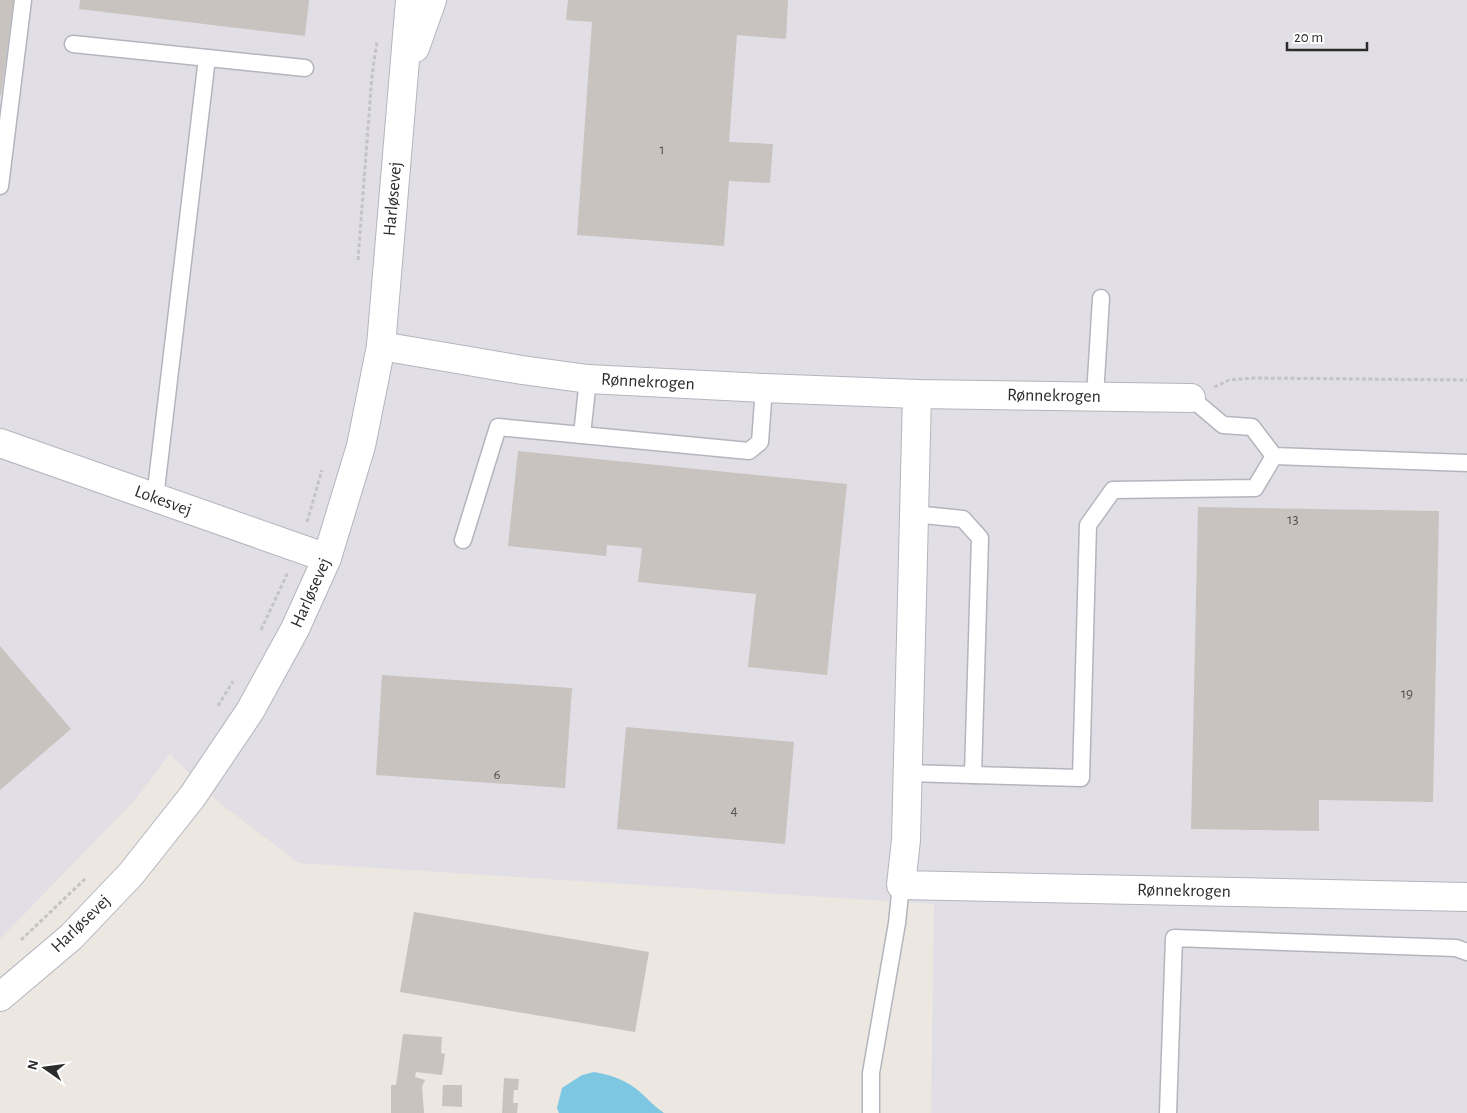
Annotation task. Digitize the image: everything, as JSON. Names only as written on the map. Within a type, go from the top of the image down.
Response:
[{"type":"street","name":"Harløsevej","points":[[0,997],[71,937],[131,874],[192,797],[250,711],[295,629],[327,558],[361,446],[382,346],[410,0]]},
{"type":"street","name":"Harløsevej","points":[[402,90],[432,0]]},
{"type":"street","name":"Rønnekrogen","points":[[382,346],[522,370],[588,379],[917,394],[1191,398]]},
{"type":"street","points":[[901,885],[906,840],[917,394]]},
{"type":"street","name":"Lokesvej","points":[[0,442],[327,558]]},
{"type":"street","name":"Rønnekrogen","points":[[901,885],[1467,897]]},
{"type":"lane","points":[[0,186],[23,0]]},
{"type":"lane","points":[[73,44],[305,68]]},
{"type":"lane","points":[[155,498],[208,58]]},
{"type":"lane","points":[[1095,396],[1101,298]]},
{"type":"lane","points":[[582,435],[588,379]]},
{"type":"lane","points":[[463,540],[498,427],[749,451],[760,442],[764,388]]},
{"type":"lane","points":[[1191,398],[1223,426],[1252,427],[1274,456]]},
{"type":"lane","points":[[1274,456],[1467,463]]},
{"type":"lane","points":[[908,773],[1081,778],[1088,525],[1112,490],[1255,488],[1274,456]]},
{"type":"lane","points":[[914,514],[963,520],[980,538],[973,775]]},
{"type":"lane","points":[[871,1113],[871,1073],[897,924],[901,885]]},
{"type":"lane","points":[[1168,1113],[1174,938],[1456,948],[1467,952]]},
{"type":"path","points":[[1191,398],[1229,380],[1255,378],[1467,380]]},
{"type":"shaded area","points":[[0,0],[1467,0],[1467,1113],[931,1113],[934,904],[299,863],[217,801],[170,754],[134,801],[0,939]]},
{"type":"water","points":[[594,1072],[613,1076],[624,1081],[664,1113],[559,1113],[557,1108],[562,1088],[582,1075]]},
{"type":"building","points":[[0,0],[14,0],[1,95],[0,95]]},
{"type":"building","points":[[80,0],[309,0],[305,36],[79,9]]},
{"type":"building","points":[[568,0],[788,0],[786,39],[737,35],[729,142],[773,144],[770,183],[729,181],[724,246],[577,235],[592,22],[566,20]]},
{"type":"building","points":[[518,451],[847,484],[827,675],[748,667],[756,594],[638,582],[642,548],[607,545],[606,556],[508,546]]},
{"type":"building","points":[[1198,507],[1439,511],[1433,802],[1319,800],[1319,831],[1191,829]]},
{"type":"building","points":[[0,646],[71,729],[0,790]]},
{"type":"building","points":[[382,675],[572,688],[565,788],[376,775]]},
{"type":"building","points":[[626,727],[794,742],[785,844],[617,829]]},
{"type":"building","points":[[414,912],[649,952],[635,1032],[400,992]]},
{"type":"building","points":[[403,1034],[442,1037],[441,1053],[445,1054],[442,1075],[416,1072],[415,1077],[425,1080],[422,1087],[424,1113],[391,1113],[391,1085],[396,1085]]},
{"type":"building","points":[[504,1078],[519,1079],[518,1090],[514,1090],[513,1103],[518,1103],[517,1113],[502,1113]]},
{"type":"building","points":[[443,1085],[462,1085],[462,1107],[442,1106]]}]
